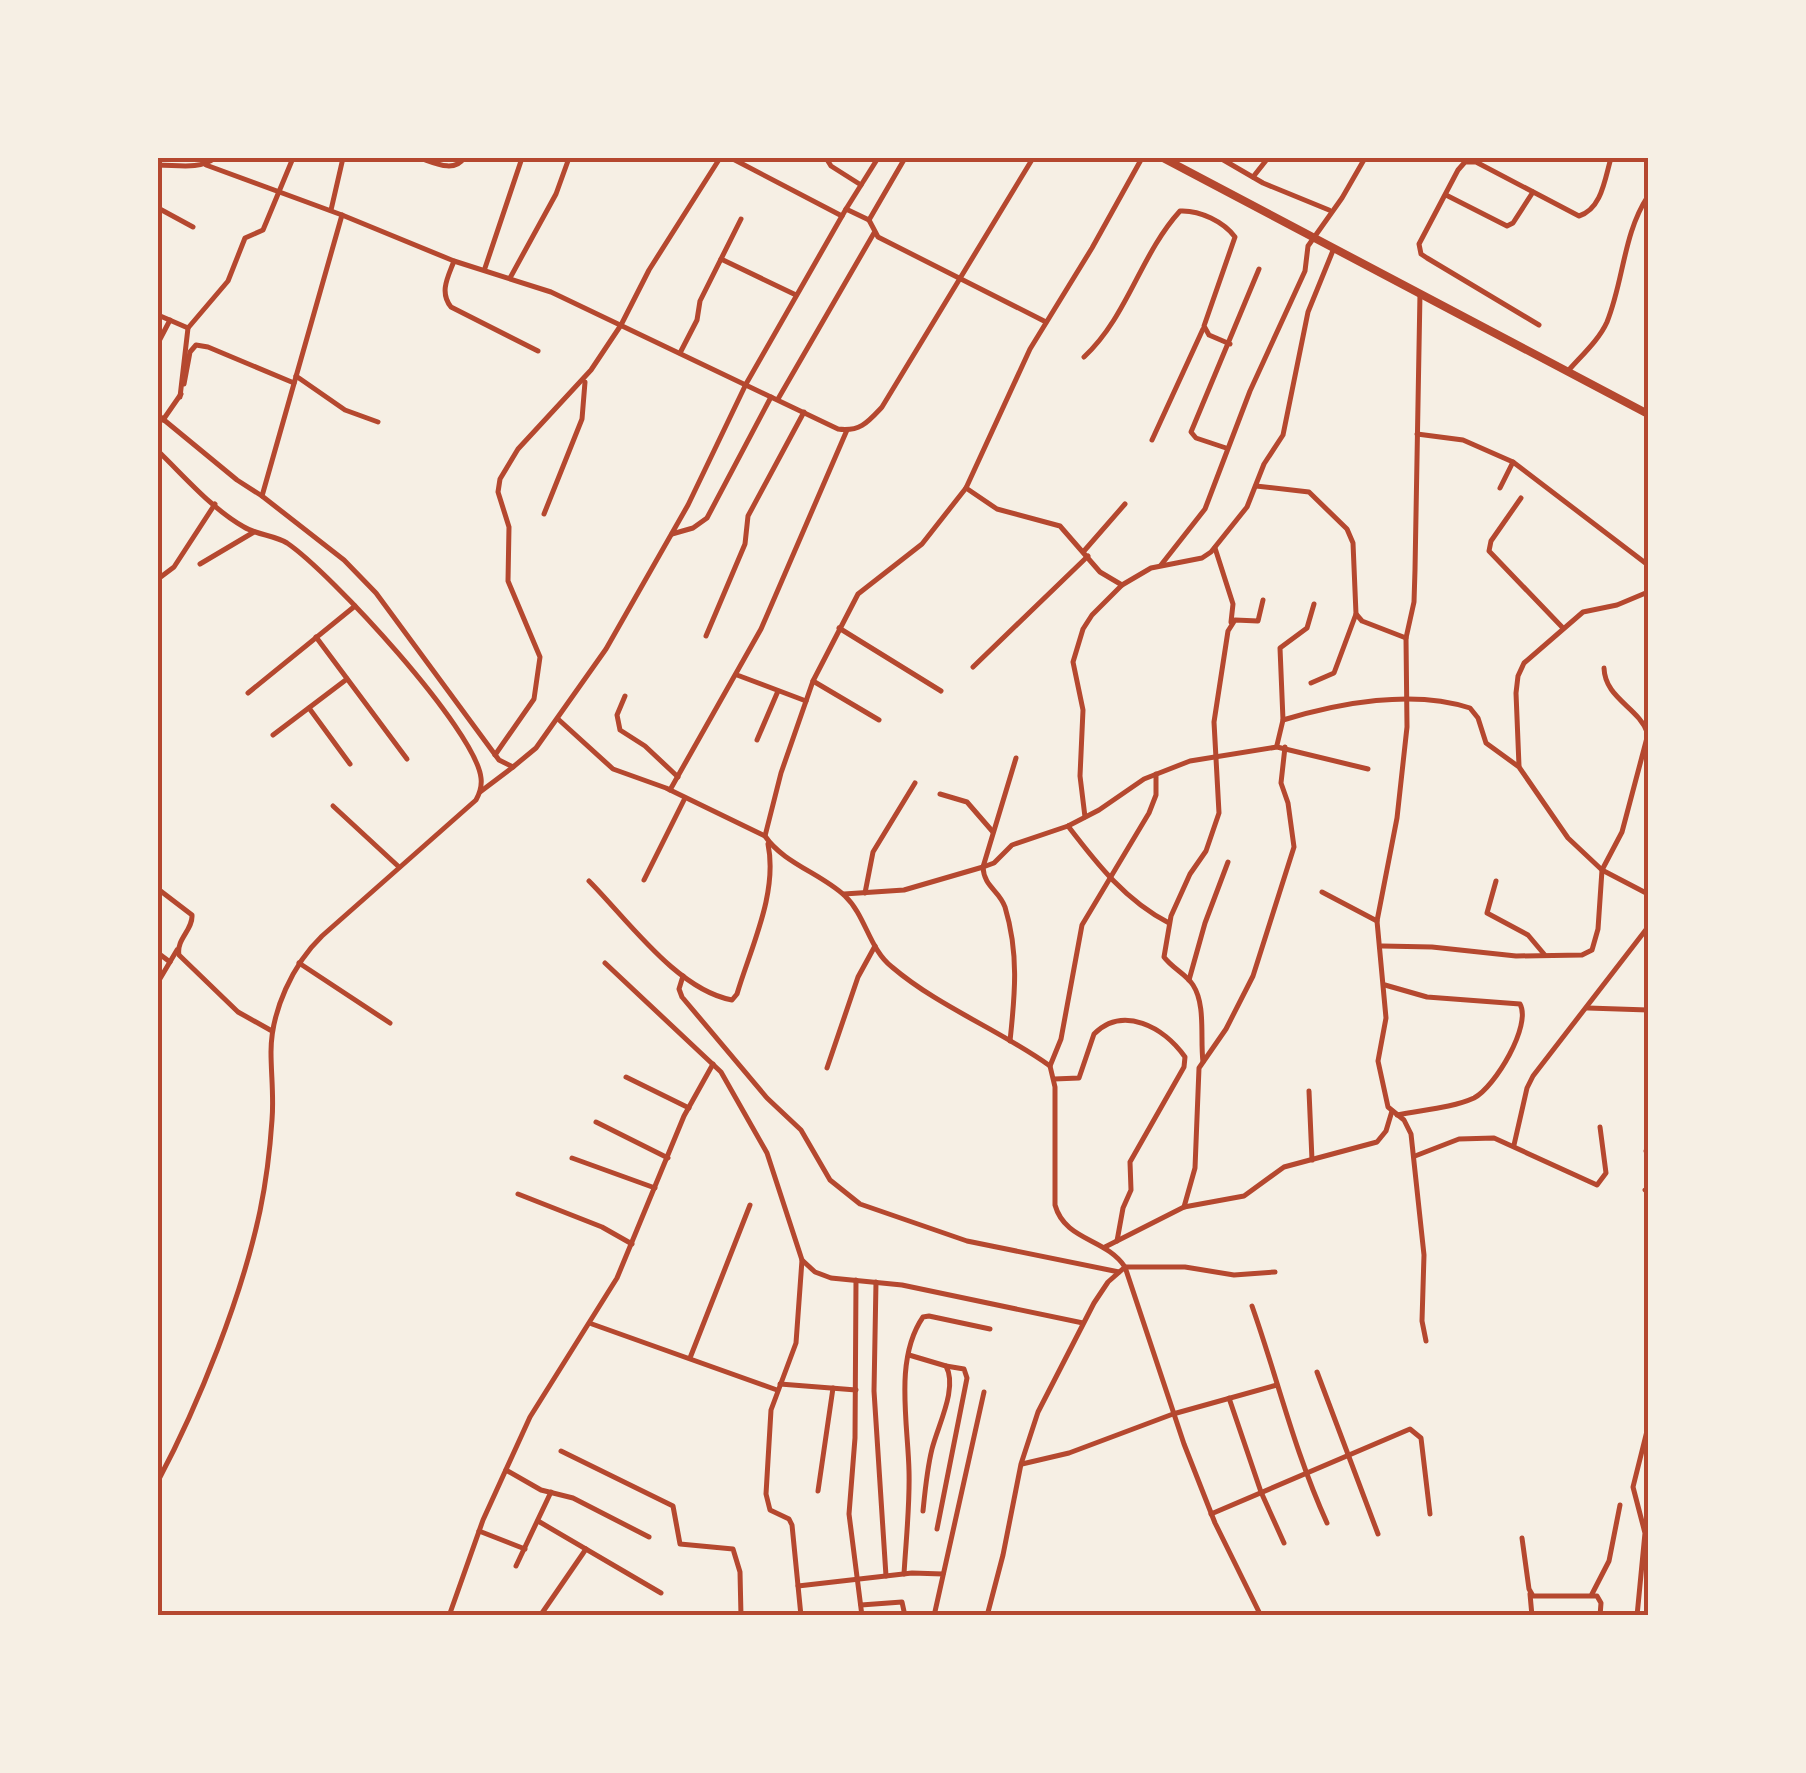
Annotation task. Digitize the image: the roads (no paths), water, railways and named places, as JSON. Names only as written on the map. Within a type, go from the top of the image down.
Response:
[{"type":"main road","points":[[1164,158],[1648,414]]},
{"type":"street","points":[[174,166],[177,158]]},
{"type":"street","points":[[206,164],[215,158]]},
{"type":"street","points":[[180,396],[188,328],[228,281],[246,238],[263,230],[294,158]]},
{"type":"street","points":[[331,210],[344,158]]},
{"type":"street","points":[[420,158],[452,167],[464,158]]},
{"type":"street","points":[[484,269],[522,158]]},
{"type":"street","points":[[510,278],[556,194],[569,158]]},
{"type":"street","points":[[495,755],[536,693],[540,657],[508,581],[508,527],[498,492],[500,479],[518,449],[585,378],[720,158]]},
{"type":"street","points":[[670,534],[693,528],[707,518],[874,233],[869,220],[731,158]]},
{"type":"street","points":[[826,158],[831,166],[861,185]]},
{"type":"street","points":[[480,792],[536,748],[606,649],[703,476],[746,384],[878,158]]},
{"type":"street","points":[[869,220],[905,158]]},
{"type":"street","points":[[158,165],[206,164],[454,261],[551,292],[848,430],[861,428],[882,406],[1033,158]]},
{"type":"street","points":[[589,881],[683,976],[728,1000],[736,997],[771,879],[766,839],[770,807],[813,681],[858,594],[922,544],[966,488],[1030,349],[1142,158]]},
{"type":"street","points":[[1220,158],[1319,209],[1331,210]]},
{"type":"street","points":[[1253,177],[1268,158]]},
{"type":"street","points":[[1161,565],[1205,509],[1227,448],[1305,271],[1305,252],[1365,158]]},
{"type":"street","points":[[1539,326],[1420,254],[1419,244],[1461,165],[1472,161],[1573,214],[1584,215],[1597,202],[1611,158]]},
{"type":"street","points":[[1446,195],[1507,226],[1533,192]]},
{"type":"street","points":[[1568,371],[1604,326],[1620,279],[1631,226],[1648,196]]},
{"type":"street","points":[[158,208],[194,227]]},
{"type":"street","points":[[1084,357],[1115,322],[1151,251],[1180,211],[1196,212],[1227,227],[1236,237],[1204,326],[1152,440]]},
{"type":"street","points":[[262,496],[342,214]]},
{"type":"street","points":[[680,353],[697,320],[700,301],[741,219]]},
{"type":"street","points":[[874,233],[1046,322]]},
{"type":"street","points":[[1085,817],[1080,776],[1083,710],[1073,662],[1087,622],[1122,585],[1161,565],[1202,558],[1248,507],[1264,464],[1283,435],[1308,312],[1334,248]]},
{"type":"street","points":[[721,259],[796,296]]},
{"type":"street","points":[[454,261],[444,288],[451,307],[538,351]]},
{"type":"street","points":[[1227,448],[1196,438],[1191,432],[1259,269]]},
{"type":"street","points":[[1420,293],[1414,586],[1406,638],[1407,727],[1397,818],[1377,922],[1382,946],[1385,1026],[1378,1061],[1394,1113],[1408,1126],[1415,1156],[1424,1255],[1422,1321],[1426,1341]]},
{"type":"street","points":[[158,315],[188,328]]},
{"type":"street","points":[[158,343],[170,320]]},
{"type":"street","points":[[1204,326],[1209,335],[1230,344]]},
{"type":"street","points":[[378,422],[346,410],[295,379],[196,345],[190,352],[180,396],[160,418],[344,560],[376,593],[495,755],[512,766]]},
{"type":"street","points":[[544,514],[582,419],[585,378]]},
{"type":"street","points":[[706,636],[745,544],[748,516],[804,412]]},
{"type":"street","points":[[670,790],[761,629],[848,430]]},
{"type":"street","points":[[1417,434],[1474,444],[1513,462],[1648,565]]},
{"type":"street","points":[[158,451],[234,520],[288,544],[355,606],[420,680],[470,749],[482,781],[476,800],[322,936],[299,963],[272,1031],[272,1120],[260,1212],[230,1309],[186,1427],[158,1481]]},
{"type":"street","points":[[1500,488],[1513,462]]},
{"type":"street","points":[[1256,486],[1308,492],[1346,529],[1354,543],[1356,614],[1334,673],[1310,683]]},
{"type":"street","points":[[966,488],[997,509],[1060,526],[1108,579],[1122,585]]},
{"type":"street","points":[[1520,498],[1488,551],[1562,628]]},
{"type":"street","points":[[158,578],[174,567],[215,504]]},
{"type":"street","points":[[973,667],[1086,554],[1125,504]]},
{"type":"street","points":[[200,564],[254,532]]},
{"type":"street","points":[[1203,1062],[1199,1030],[1202,1009],[1189,980],[1164,957],[1169,923],[1190,874],[1206,851],[1218,813],[1217,694],[1233,604],[1215,548]]},
{"type":"street","points":[[1519,767],[1518,676],[1524,663],[1583,612],[1648,592]]},
{"type":"street","points":[[1230,624],[1235,620],[1258,620],[1262,600]]},
{"type":"street","points":[[1277,746],[1283,720],[1280,648],[1307,628],[1314,604]]},
{"type":"street","points":[[248,694],[355,606]]},
{"type":"street","points":[[1356,614],[1406,638]]},
{"type":"street","points":[[839,628],[941,692]]},
{"type":"street","points":[[316,638],[407,758]]},
{"type":"street","points":[[1382,946],[1432,946],[1516,956],[1582,955],[1592,950],[1598,929],[1602,870],[1622,832],[1648,734],[1641,721],[1608,688],[1604,668]]},
{"type":"street","points":[[736,675],[806,701]]},
{"type":"street","points":[[273,736],[348,679]]},
{"type":"street","points":[[813,681],[879,720]]},
{"type":"street","points":[[757,740],[778,691]]},
{"type":"street","points":[[625,696],[617,715],[620,730],[678,776]]},
{"type":"street","points":[[1283,720],[1349,706],[1406,700],[1470,708],[1492,750],[1519,767],[1561,830],[1602,870],[1648,894]]},
{"type":"street","points":[[309,708],[350,764]]},
{"type":"street","points":[[558,719],[613,769],[670,790],[766,839],[844,894],[891,966],[1050,1066]]},
{"type":"street","points":[[844,894],[904,890],[994,863],[1012,845],[1068,826],[1156,773],[1215,757],[1277,746],[1368,769]]},
{"type":"street","points":[[1184,1207],[1195,1168],[1199,1073],[1253,976],[1282,876],[1292,856],[1295,839],[1281,782],[1286,747]]},
{"type":"street","points":[[1010,1042],[1016,950],[1003,903],[984,880],[983,867],[1016,758]]},
{"type":"street","points":[[1156,773],[1156,796],[1150,813],[1088,911],[1078,937],[1061,1039],[1050,1066],[1054,1079],[1056,1210],[1067,1228],[1105,1247],[1122,1269],[1211,1514],[1262,1616]]},
{"type":"street","points":[[865,894],[873,852],[915,783]]},
{"type":"street","points":[[940,794],[967,802],[993,832]]},
{"type":"street","points":[[644,880],[685,798]]},
{"type":"street","points":[[333,806],[399,867]]},
{"type":"street","points":[[1068,826],[1109,878],[1169,923]]},
{"type":"street","points":[[1189,980],[1228,862]]},
{"type":"street","points":[[1496,881],[1488,913],[1528,935],[1544,954]]},
{"type":"street","points":[[158,889],[192,915],[178,950],[158,982]]},
{"type":"street","points":[[1322,892],[1377,922]]},
{"type":"street","points":[[1514,1145],[1527,1088],[1648,927]]},
{"type":"street","points":[[827,1068],[858,977],[875,946]]},
{"type":"street","points":[[178,950],[238,1012],[272,1031]]},
{"type":"street","points":[[158,953],[170,962]]},
{"type":"street","points":[[606,962],[713,1064],[767,1153],[802,1260],[796,1343],[778,1387],[769,1428],[767,1504],[792,1524],[801,1616]]},
{"type":"street","points":[[299,963],[390,1023]]},
{"type":"street","points":[[683,976],[679,989],[682,997],[767,1098],[801,1130],[830,1180],[860,1204],[942,1234],[1122,1269],[1185,1267],[1234,1276],[1274,1272]]},
{"type":"street","points":[[1384,985],[1427,997],[1520,1004],[1524,1010],[1521,1029],[1508,1057],[1478,1095],[1394,1113]]},
{"type":"street","points":[[1588,1008],[1648,1010]]},
{"type":"street","points":[[1054,1079],[1079,1078],[1094,1034],[1119,1018],[1140,1022],[1185,1056],[1184,1066],[1130,1162],[1130,1190],[1117,1241]]},
{"type":"street","points":[[449,1616],[479,1531],[530,1417],[618,1278],[688,1108],[713,1064]]},
{"type":"street","points":[[626,1078],[688,1108]]},
{"type":"street","points":[[1310,1091],[1312,1160]]},
{"type":"street","points":[[1105,1247],[1184,1207],[1244,1196],[1278,1170],[1377,1142],[1394,1113]]},
{"type":"street","points":[[596,1122],[668,1158]]},
{"type":"street","points":[[1415,1156],[1471,1137],[1494,1138],[1596,1185],[1606,1173],[1600,1127]]},
{"type":"street","points":[[572,1158],[656,1188]]},
{"type":"street","points":[[518,1194],[602,1227],[632,1244]]},
{"type":"street","points":[[690,1358],[750,1205]]},
{"type":"street","points":[[802,1260],[814,1272],[832,1278],[876,1282],[1083,1323]]},
{"type":"street","points":[[987,1616],[1021,1464],[1038,1412],[1101,1291],[1122,1269]]},
{"type":"street","points":[[856,1280],[850,1514],[862,1616]]},
{"type":"street","points":[[876,1282],[874,1391],[886,1576]]},
{"type":"street","points":[[1252,1306],[1305,1473],[1327,1523]]},
{"type":"street","points":[[904,1574],[909,1487],[909,1355],[923,1317],[990,1330]]},
{"type":"street","points":[[590,1324],[778,1387],[856,1390]]},
{"type":"street","points":[[909,1355],[964,1369],[967,1378],[937,1529]]},
{"type":"street","points":[[923,1512],[931,1454],[950,1380],[946,1366]]},
{"type":"street","points":[[1318,1372],[1378,1534]]},
{"type":"street","points":[[1021,1464],[1068,1453],[1173,1414],[1277,1385]]},
{"type":"street","points":[[818,1491],[833,1388]]},
{"type":"street","points":[[934,1616],[984,1392]]},
{"type":"street","points":[[1228,1398],[1261,1492],[1284,1543]]},
{"type":"street","points":[[1636,1616],[1645,1532],[1632,1488],[1648,1427]]},
{"type":"street","points":[[1211,1514],[1404,1430],[1415,1430],[1421,1438],[1430,1514]]},
{"type":"street","points":[[561,1451],[673,1506],[680,1544],[733,1549],[740,1572],[740,1616]]},
{"type":"street","points":[[506,1470],[551,1492],[574,1498],[649,1537]]},
{"type":"street","points":[[516,1566],[551,1492]]},
{"type":"street","points":[[1592,1594],[1609,1561],[1620,1504]]},
{"type":"street","points":[[538,1521],[660,1593]]},
{"type":"street","points":[[479,1531],[525,1549]]},
{"type":"street","points":[[1522,1538],[1532,1616]]},
{"type":"street","points":[[540,1616],[586,1549]]},
{"type":"street","points":[[798,1586],[904,1574],[943,1574]]},
{"type":"street","points":[[1530,1594],[1592,1594],[1600,1598],[1600,1616]]},
{"type":"street","points":[[861,1606],[902,1602],[906,1616]]}]
